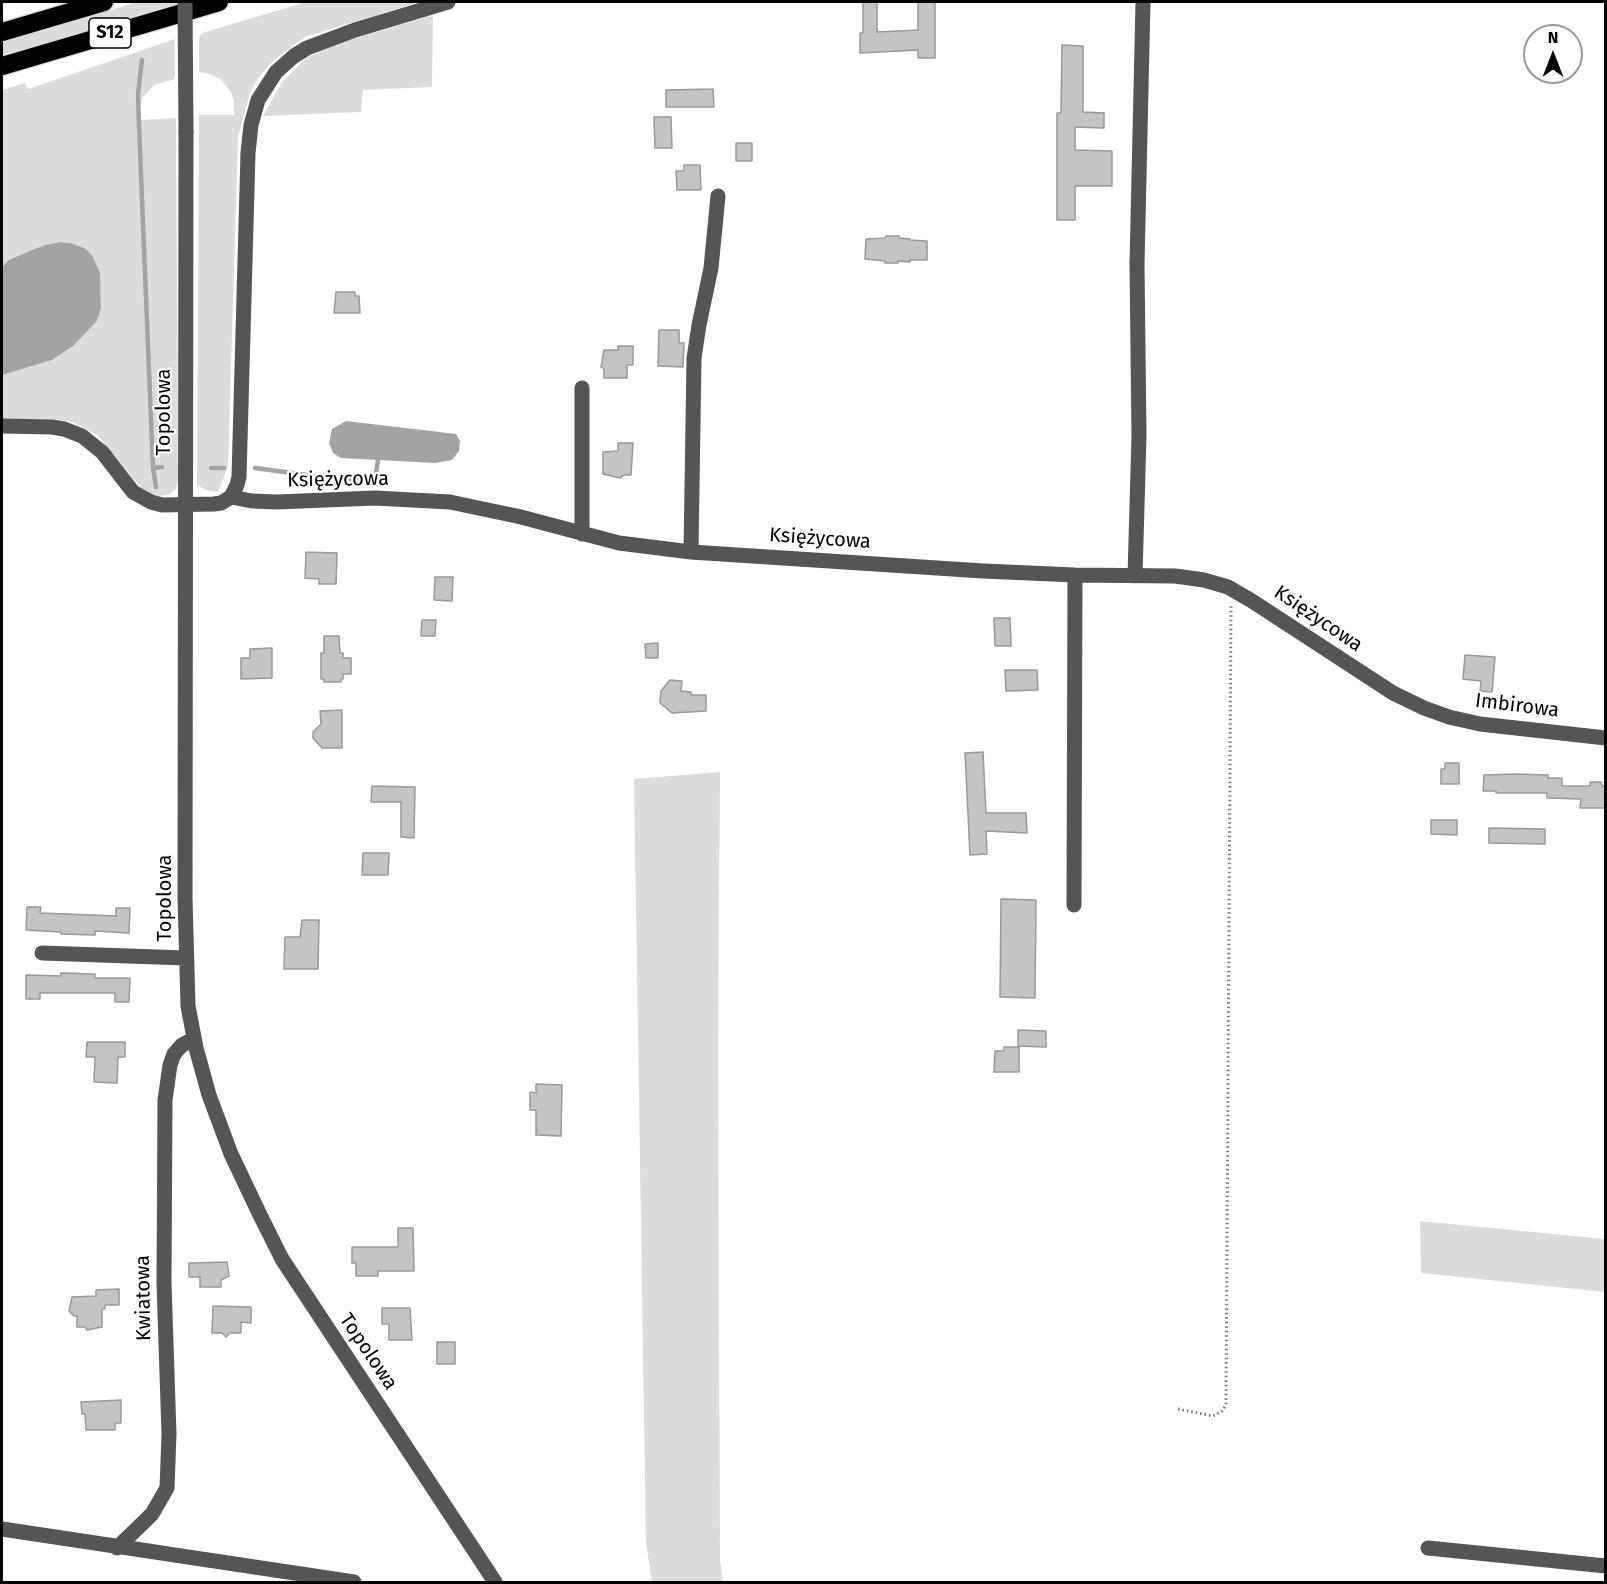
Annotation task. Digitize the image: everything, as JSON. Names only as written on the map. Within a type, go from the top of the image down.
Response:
[{"type":"highway","name":"S12","points":[[2,32],[104,2]]},
{"type":"highway","name":"S12","points":[[2,66],[219,2]]},
{"type":"street","name":"Topolowa","points":[[185,2],[186,958],[194,1039],[209,1095],[228,1147],[282,1259],[495,1582]]},
{"type":"street","points":[[231,496],[239,477],[248,146],[258,100],[276,72],[307,48],[355,30],[448,2]]},
{"type":"street","points":[[1135,576],[1139,436],[1137,264],[1143,2]]},
{"type":"street","points":[[691,552],[694,358],[711,268],[718,196]]},
{"type":"street","points":[[582,388],[582,534]]},
{"type":"street","name":"Księżycowa","points":[[2,426],[37,425],[71,431],[91,441],[133,492],[143,499],[162,505],[221,503],[231,496],[252,501],[277,502],[352,498],[434,501],[521,517],[619,543],[691,552],[1075,575],[1191,578],[1216,583],[1235,591],[1393,693],[1424,708]]},
{"type":"street","points":[[1074,905],[1075,575]]},
{"type":"street","name":"Imbirowa","points":[[1424,708],[1449,717],[1480,723],[1605,738]]},
{"type":"street","points":[[42,953],[186,958]]},
{"type":"street","name":"Kwiatowa","points":[[117,1548],[152,1514],[167,1488],[169,1434],[164,1283],[165,1100],[170,1065],[174,1054],[182,1045],[194,1039]]},
{"type":"street","points":[[2,1529],[354,1582]]},
{"type":"street","points":[[1428,1548],[1605,1566]]},
{"type":"path","points":[[1178,1409],[1213,1416],[1222,1411],[1226,1405],[1230,636],[1231,603],[1235,591]]},
{"type":"shaded area","points":[[137,2],[182,2],[2,56],[2,43]]},
{"type":"shaded area","points":[[306,2],[419,2],[305,37],[273,61],[259,77],[250,93],[238,137],[228,466],[218,492],[206,490],[197,485],[199,115],[234,115],[234,102],[231,92],[220,79],[199,72],[199,37],[202,33]]},
{"type":"shaded area","points":[[433,15],[432,87],[363,90],[361,112],[263,116],[282,82],[306,58],[343,42]]},
{"type":"shaded area","points":[[175,39],[175,79],[154,85],[142,98],[140,106],[141,120],[176,118],[178,480],[176,489],[168,495],[156,496],[141,488],[97,435],[73,422],[54,419],[2,419],[2,375],[52,360],[73,346],[97,321],[101,308],[101,290],[92,255],[86,249],[74,244],[60,242],[45,245],[9,260],[2,267],[2,90],[25,83],[28,89]]},
{"type":"shaded area","points":[[60,242],[74,244],[86,249],[92,255],[100,273],[101,308],[97,321],[73,346],[52,360],[2,375],[2,267],[9,260],[32,250]]},
{"type":"shaded area","points":[[346,421],[456,434],[460,441],[459,451],[452,460],[435,463],[341,458],[333,453],[329,443],[332,429]]},
{"type":"shaded area","points":[[720,772],[718,1047],[720,1560],[723,1582],[652,1582],[646,1543],[634,779]]},
{"type":"shaded area","points":[[1420,1221],[1605,1239],[1605,1292],[1421,1273]]},
{"type":"building","points":[[863,2],[877,2],[877,32],[918,30],[918,2],[935,2],[935,58],[918,58],[918,50],[860,53],[860,33],[863,33]]},
{"type":"building","points":[[1062,45],[1083,46],[1083,112],[1104,113],[1104,128],[1075,127],[1075,150],[1112,151],[1112,186],[1075,186],[1075,220],[1057,220],[1057,113],[1061,113]]},
{"type":"building","points":[[713,89],[714,107],[666,107],[666,90]]},
{"type":"building","points":[[654,117],[671,117],[672,148],[655,148]]},
{"type":"building","points":[[736,143],[752,143],[752,161],[736,161]]},
{"type":"building","points":[[684,165],[700,165],[701,190],[677,190],[676,171],[684,171]]},
{"type":"building","points":[[886,236],[927,241],[927,260],[885,263],[885,261],[865,259],[866,239],[885,238]]},
{"type":"building","points":[[336,292],[355,292],[355,296],[359,296],[360,313],[334,313]]},
{"type":"building","points":[[659,330],[679,330],[679,343],[684,343],[683,367],[658,366]]},
{"type":"building","points":[[618,346],[633,346],[633,365],[627,365],[627,378],[604,378],[604,369],[601,367],[604,350],[618,350]]},
{"type":"building","points":[[618,443],[633,443],[631,475],[624,475],[620,478],[603,474],[603,452],[618,451]]},
{"type":"building","points":[[306,552],[337,553],[336,584],[319,584],[319,579],[305,578]]},
{"type":"building","points":[[435,577],[453,577],[452,601],[434,600]]},
{"type":"building","points":[[994,618],[1010,618],[1011,646],[995,646]]},
{"type":"building","points":[[422,620],[436,620],[435,636],[421,636]]},
{"type":"building","points":[[324,636],[339,636],[340,653],[343,653],[343,658],[351,658],[351,674],[343,674],[341,682],[324,682],[324,679],[321,679],[321,653],[324,653]]},
{"type":"building","points":[[658,643],[658,658],[646,658],[645,644]]},
{"type":"building","points":[[272,648],[272,678],[241,679],[241,658],[250,658],[250,649]]},
{"type":"building","points":[[1465,655],[1495,657],[1492,692],[1480,691],[1481,681],[1463,679]]},
{"type":"building","points":[[1005,670],[1037,670],[1038,690],[1006,691]]},
{"type":"building","points":[[670,680],[682,681],[681,691],[691,692],[691,695],[706,695],[706,711],[672,713],[660,703],[661,691]]},
{"type":"building","points":[[342,710],[342,748],[322,748],[313,738],[313,732],[321,724],[320,711]]},
{"type":"building","points":[[983,752],[986,813],[1026,813],[1027,833],[986,831],[987,854],[970,855],[965,753]]},
{"type":"building","points":[[1445,763],[1459,763],[1459,784],[1441,784],[1441,769],[1445,769]]},
{"type":"building","points":[[1484,775],[1548,775],[1548,778],[1562,778],[1562,786],[1590,786],[1590,782],[1601,782],[1602,786],[1605,786],[1605,808],[1580,808],[1581,799],[1547,798],[1547,793],[1483,791]]},
{"type":"building","points":[[372,786],[415,787],[414,838],[401,837],[401,802],[371,802]]},
{"type":"building","points":[[1431,820],[1457,820],[1457,835],[1431,834]]},
{"type":"building","points":[[1489,828],[1545,829],[1545,844],[1489,843]]},
{"type":"building","points":[[363,853],[389,853],[388,875],[362,875]]},
{"type":"building","points":[[1001,899],[1036,900],[1035,998],[1000,997]]},
{"type":"building","points":[[27,907],[41,907],[40,913],[116,916],[116,908],[130,908],[129,933],[95,931],[95,935],[26,930]]},
{"type":"building","points":[[302,920],[319,920],[318,969],[284,969],[285,937],[300,937]]},
{"type":"building","points":[[61,973],[95,974],[95,978],[130,978],[129,1002],[115,1002],[115,993],[40,993],[40,999],[26,999],[26,975],[61,976]]},
{"type":"building","points":[[1018,1030],[1046,1031],[1046,1047],[1018,1046]]},
{"type":"building","points":[[87,1042],[125,1042],[125,1057],[118,1057],[117,1083],[94,1082],[95,1057],[86,1057]]},
{"type":"building","points":[[1004,1047],[1019,1047],[1019,1072],[994,1072],[995,1051],[1004,1051]]},
{"type":"building","points":[[536,1084],[562,1085],[561,1136],[536,1135],[536,1110],[530,1110],[530,1092],[536,1093]]},
{"type":"building","points":[[398,1228],[413,1228],[414,1271],[378,1271],[378,1276],[356,1276],[356,1263],[352,1263],[352,1247],[398,1247]]},
{"type":"building","points":[[227,1262],[229,1276],[221,1280],[221,1287],[200,1287],[200,1277],[189,1277],[189,1263]]},
{"type":"building","points":[[119,1289],[119,1305],[105,1305],[105,1309],[102,1309],[102,1327],[87,1330],[85,1327],[77,1327],[77,1316],[69,1311],[72,1297],[96,1296],[96,1290]]},
{"type":"building","points":[[213,1306],[251,1307],[251,1323],[241,1322],[241,1333],[230,1333],[226,1337],[222,1333],[212,1333]]},
{"type":"building","points":[[382,1308],[410,1308],[412,1340],[389,1340],[389,1324],[382,1324]]},
{"type":"building","points":[[437,1342],[455,1342],[455,1364],[437,1364]]},
{"type":"building","points":[[121,1400],[121,1423],[115,1423],[115,1430],[86,1430],[85,1414],[82,1414],[81,1402]]},
{"type":"waterway","points":[[142,60],[138,94],[139,126],[153,468],[156,487]]},
{"type":"waterway","points":[[255,468],[329,478],[375,480],[378,460]]},
{"type":"waterway","points":[[153,468],[162,467]]},
{"type":"waterway","points":[[211,468],[224,468]]}]
